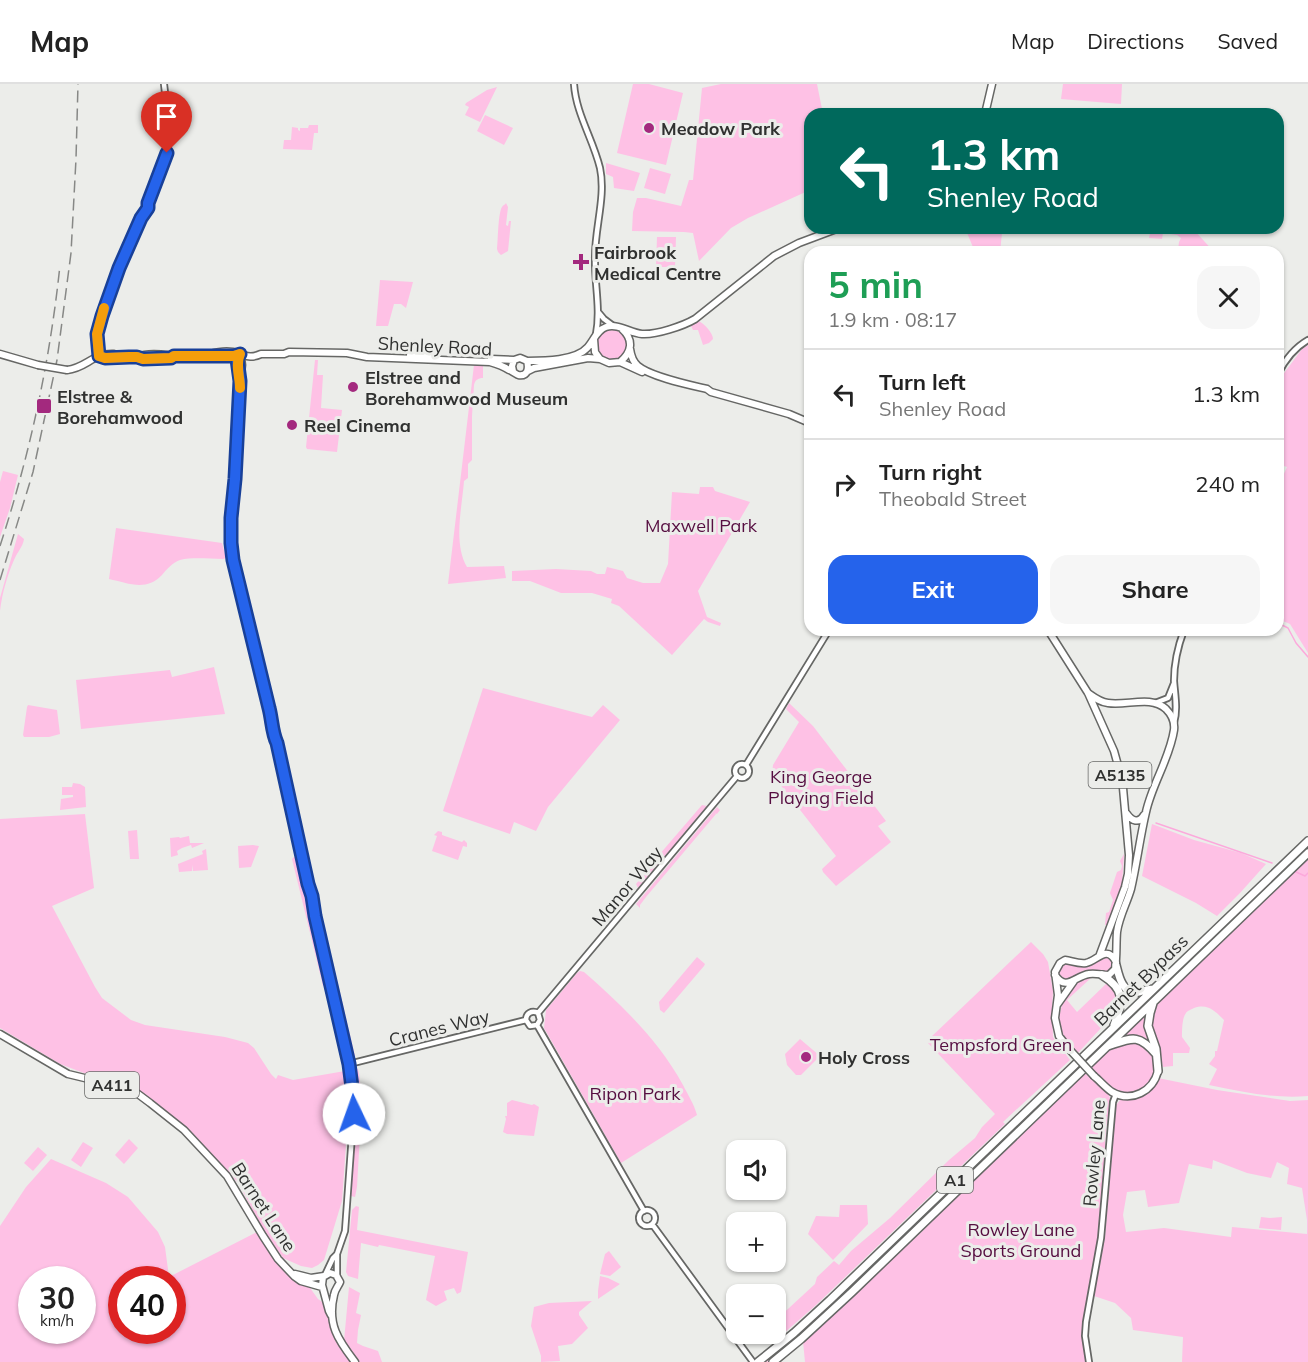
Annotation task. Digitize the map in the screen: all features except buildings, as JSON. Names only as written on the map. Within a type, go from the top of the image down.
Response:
[{"type":"highway","name":"Barnet Bypass","points":[[758,1362],[818,1311],[1308,840]]},
{"type":"highway","name":"Barnet Bypass","points":[[773,1362],[852,1292],[1308,853]]},
{"type":"highway","points":[[1116,964],[1119,981],[1127,990],[1138,992],[1154,989]]},
{"type":"highway","points":[[1102,975],[1116,985],[1120,993],[1121,1007],[1113,1027]]},
{"type":"highway","points":[[1154,1001],[1148,1026],[1156,1049],[1158,1071]]},
{"type":"highway","points":[[1105,1048],[1137,1039],[1146,1043],[1156,1054]]},
{"type":"main road","points":[[986,108],[992,84]]},
{"type":"main road","points":[[642,334],[630,347],[626,358],[620,362],[609,363],[600,359],[588,358],[534,368],[524,375],[513,371],[514,360],[520,358],[527,361],[543,361],[576,356],[585,351],[605,327],[613,326],[642,334],[687,323],[774,256],[823,234]]},
{"type":"main road","points":[[621,328],[628,336],[631,355],[635,362],[647,371],[804,420]]},
{"type":"main road","points":[[595,337],[595,352],[600,359]]},
{"type":"main road","name":"Shenley Road","points":[[99,356],[105,354],[126,354],[129,357],[166,354],[234,356],[245,352],[300,355],[307,353],[374,353],[514,360]]},
{"type":"main road","points":[[0,354],[38,365],[67,370],[77,368],[99,356]]},
{"type":"main road","name":"Shenley Road","points":[[354,354],[367,357],[490,362],[513,371]]},
{"type":"main road","points":[[527,361],[528,371]]},
{"type":"main road","points":[[620,362],[645,374],[689,388],[709,391]]},
{"type":"main road","name":"A5135","points":[[1052,636],[1088,693],[1114,751],[1125,811],[1130,855],[1128,874],[1100,954]]},
{"type":"main road","points":[[1088,693],[1110,704],[1155,703],[1168,711],[1174,723]]},
{"type":"main road","points":[[1103,726],[1102,713],[1110,704]]},
{"type":"main road","name":"A5135","points":[[1116,964],[1118,931],[1132,886],[1146,812],[1173,735],[1174,723]]},
{"type":"main road","name":"A5135","points":[[1125,811],[1130,818],[1137,821],[1143,818],[1146,812]]},
{"type":"main road","points":[[1100,954],[1114,958],[1116,964],[1111,973],[1087,974],[1068,983],[1063,983],[1055,975],[1062,962],[1068,960],[1084,963],[1100,954]]},
{"type":"main road","name":"Rowley Lane","points":[[1055,975],[1058,995],[1055,1018],[1059,1036],[1094,1076],[1116,1094]]},
{"type":"main road","points":[[1056,1005],[1075,980]]},
{"type":"main road","name":"Barnet Lane","points":[[0,1034],[68,1074],[116,1085],[138,1094],[167,1116],[227,1176],[262,1236],[278,1259],[294,1276],[330,1292],[335,1290]]},
{"type":"main road","points":[[1116,1094],[1128,1096],[1141,1093],[1152,1083],[1158,1071]]},
{"type":"main road","name":"Barnet Lane","points":[[290,1271],[306,1278],[316,1278],[332,1273],[337,1276]]},
{"type":"main road","points":[[325,1275],[322,1280],[323,1288],[336,1334],[355,1362]]},
{"type":"main road","points":[[331,1315],[335,1290],[339,1285],[337,1276]]},
{"type":"street","points":[[99,356],[97,334],[102,316],[119,268],[141,218],[148,208],[167,153],[169,132],[165,84]]},
{"type":"street","points":[[574,84],[577,105],[601,174],[595,254],[599,313],[595,337]]},
{"type":"street","points":[[599,313],[613,326]]},
{"type":"street","points":[[1284,364],[1289,356],[1308,340]]},
{"type":"street","points":[[240,354],[242,372],[231,518],[232,554],[312,896],[349,1064],[353,1095],[345,1231],[337,1254],[337,1276]]},
{"type":"street","points":[[746,765],[825,636]]},
{"type":"street","points":[[1174,723],[1176,659],[1182,636]]},
{"type":"street","points":[[1155,703],[1168,698],[1174,683]]},
{"type":"street","points":[[746,765],[749,769],[747,776],[741,778],[736,776],[734,772],[736,766],[746,765]]},
{"type":"street","name":"Manor Way","points":[[538,1013],[736,776]]},
{"type":"street","points":[[529,1012],[538,1013],[540,1020],[537,1025],[530,1026],[526,1020],[529,1012]]},
{"type":"street","name":"Cranes Way","points":[[349,1064],[526,1020]]},
{"type":"street","points":[[537,1025],[644,1211]]},
{"type":"street","name":"Rowley Lane","points":[[1089,1362],[1085,1336],[1086,1322],[1101,1238],[1113,1102],[1116,1094]]},
{"type":"street","points":[[644,1211],[648,1210],[653,1214],[655,1221],[652,1224]]},
{"type":"street","points":[[644,1211],[640,1218],[641,1223],[652,1224]]},
{"type":"street","points":[[652,1224],[753,1362]]},
{"type":"street","points":[[325,1275],[337,1254]]},
{"type":"green space","name":"Meadow Park","points":[[633,84],[649,84],[683,93],[666,165],[617,153]]},
{"type":"green space","name":"Meadow Park","points":[[721,84],[817,84],[822,108],[804,108],[804,193],[731,228],[699,261],[693,233],[632,231],[633,212],[637,198],[681,206],[689,180],[693,180],[702,88]]},
{"type":"green space","points":[[1063,84],[1122,84],[1121,104],[1061,99]]},
{"type":"green space","points":[[497,87],[480,122],[465,115],[469,107],[465,105],[466,103],[487,90]]},
{"type":"green space","points":[[485,115],[513,128],[504,145],[477,131]]},
{"type":"green space","points":[[309,125],[318,125],[318,133],[314,133],[312,150],[283,149],[284,140],[291,140],[292,127],[300,131],[300,128],[308,128]]},
{"type":"green space","points":[[606,163],[640,173],[634,191],[614,188],[613,177],[606,174]]},
{"type":"green space","points":[[650,168],[671,174],[665,194],[644,188]]},
{"type":"green space","points":[[506,203],[508,207],[506,225],[508,226],[511,221],[508,251],[501,255],[497,249],[499,221],[502,206]]},
{"type":"green space","points":[[968,234],[1002,234],[1001,246],[972,246]]},
{"type":"green space","points":[[1150,234],[1163,234],[1162,239],[1149,238]]},
{"type":"green space","points":[[1170,234],[1198,234],[1209,246],[1178,246],[1181,238]]},
{"type":"green space","points":[[657,237],[676,237],[675,267],[656,267]]},
{"type":"green space","points":[[380,280],[413,282],[406,308],[401,304],[394,304],[388,326],[376,326]]},
{"type":"green space","points":[[698,321],[712,334],[713,339],[709,343],[703,345],[698,330],[693,330],[691,326]]},
{"type":"green space","points":[[612,330],[623,334],[627,345],[623,356],[612,360],[601,356],[597,345],[601,334]]},
{"type":"green space","points":[[1308,345],[1308,653],[1290,624],[1284,622],[1284,474],[1287,467],[1284,466],[1284,373],[1302,349]]},
{"type":"green space","points":[[315,360],[318,360],[317,375],[323,375],[321,408],[342,410],[337,452],[307,449],[306,447]]},
{"type":"green space","points":[[474,365],[483,365],[483,378],[477,380],[474,385],[472,460],[468,464],[468,478],[464,481],[460,547],[467,567],[504,566],[506,578],[448,584]]},
{"type":"green space","points":[[3,471],[18,475],[0,537],[0,482]]},
{"type":"green space","name":"Maxwell Park","points":[[700,487],[713,487],[715,491],[750,502],[698,591],[707,617],[721,623],[720,626],[704,619],[672,655],[619,606],[611,603],[612,599],[592,593],[561,593],[530,581],[512,581],[512,571],[556,569],[605,574],[607,567],[623,571],[627,578],[643,583],[660,583],[668,564],[672,492],[699,494]]},
{"type":"green space","points":[[116,528],[222,543],[226,558],[180,560],[172,564],[156,580],[143,585],[109,579]]},
{"type":"green space","points":[[18,534],[24,539],[9,572],[0,611],[0,598]]},
{"type":"green space","points":[[214,667],[225,714],[81,729],[76,680],[170,670],[172,677]]},
{"type":"green space","points":[[483,688],[592,717],[603,705],[620,720],[548,807],[536,831],[514,822],[510,834],[443,811]]},
{"type":"green space","name":"King George Playing Field","points":[[789,703],[813,726],[886,821],[878,826],[891,842],[836,886],[822,869],[836,856],[772,774],[773,765],[799,722],[786,709]]},
{"type":"green space","points":[[28,705],[57,710],[60,734],[49,737],[24,737]]},
{"type":"green space","points":[[73,783],[85,787],[86,807],[60,810],[61,799],[73,797],[73,795],[62,795],[62,787],[72,787]]},
{"type":"green space","points":[[702,805],[707,806],[638,888],[636,884],[659,856],[662,856],[659,855]]},
{"type":"green space","points":[[717,807],[720,810],[717,814],[715,813],[646,897],[640,908],[636,904]]},
{"type":"green space","points":[[85,814],[94,888],[52,906],[102,998],[131,1020],[145,1025],[225,1037],[248,1043],[276,1079],[278,1075],[293,1080],[345,1071],[349,1101],[342,1201],[324,1260],[318,1265],[312,1268],[301,1266],[283,1258],[267,1236],[230,1173],[184,1126],[150,1098],[120,1081],[84,1073],[60,1064],[0,1028],[0,819]]},
{"type":"green space","points":[[1152,824],[1194,840],[1241,853],[1266,864],[1217,916],[1142,876]]},
{"type":"green space","points":[[137,830],[139,859],[130,859],[128,831]]},
{"type":"green space","points":[[438,831],[442,832],[442,835],[462,842],[464,840],[467,843],[467,847],[463,846],[458,860],[432,851],[437,836],[434,835]]},
{"type":"green space","points":[[189,836],[190,843],[204,843],[192,848],[191,845],[182,848],[177,851],[178,855],[171,857],[170,838]]},
{"type":"green space","points":[[238,846],[259,846],[251,867],[239,868]]},
{"type":"green space","points":[[206,849],[208,870],[193,871],[192,865],[192,871],[179,872],[178,864],[203,854],[202,851]]},
{"type":"green space","points":[[1124,854],[1122,884],[1107,925],[1105,925],[1106,913],[1109,912],[1113,900],[1110,893],[1117,872],[1121,870],[1120,861]]},
{"type":"green space","points":[[298,857],[328,986],[323,986],[292,859]]},
{"type":"green space","points":[[1308,857],[1308,1096],[1271,1096],[1209,1085],[1217,1069],[1209,1064],[1217,1051],[1224,1020],[1214,1011],[1203,1006],[1187,1012],[1183,1021],[1182,1037],[1190,1048],[1189,1053],[1173,1053],[1173,1066],[1163,1067],[1150,1026],[1150,1016],[1155,1006]]},
{"type":"green space","name":"Tempsford Green","points":[[1031,942],[1048,962],[1053,991],[1053,1037],[1070,1060],[786,1331],[786,1311],[815,1284],[817,1277],[834,1261],[839,1265],[851,1251],[890,1218],[975,1138],[995,1114],[928,1043],[930,1038]]},
{"type":"green space","points":[[697,957],[705,964],[704,966],[664,1013],[660,1010],[659,1002]]},
{"type":"green space","points":[[1105,957],[1113,961],[1109,972],[1087,971],[1067,980],[1063,980],[1060,976],[1059,969],[1062,965]]},
{"type":"green space","points":[[333,963],[355,1056],[351,1057],[329,964]]},
{"type":"green space","name":"Ripon Park","points":[[580,971],[612,997],[663,1053],[691,1100],[697,1115],[621,1163],[544,1028],[546,1010]]},
{"type":"green space","points":[[1092,977],[1067,1000],[1077,1012],[1108,982],[1114,986],[1119,998],[1114,1014],[1077,1054],[1064,1037],[1060,1021],[1061,1008],[1075,985]]},
{"type":"green space","points":[[1137,1010],[1139,1011],[818,1319],[767,1362],[764,1362],[824,1311]]},
{"type":"green space","points":[[1148,1013],[1155,1049],[1149,1043],[1117,1042],[1136,1022]]},
{"type":"green space","points":[[800,1039],[820,1056],[801,1075],[796,1075],[787,1065],[785,1054]]},
{"type":"green space","points":[[1135,1040],[1148,1047],[1154,1055],[1155,1073],[1143,1088],[1134,1092],[1123,1092],[1108,1085],[1090,1067],[1114,1046]]},
{"type":"green space","points":[[354,1068],[358,1069],[362,1099],[355,1197],[351,1196],[357,1099]]},
{"type":"green space","name":"Rowley Lane Sports Ground","points":[[1085,1073],[1108,1093],[1111,1101],[1106,1127],[1101,1215],[1083,1335],[1086,1362],[805,1362],[803,1341],[919,1234]]},
{"type":"green space","points":[[1158,1078],[1290,1101],[1308,1100],[1308,1362],[1182,1362],[1183,1337],[1133,1330],[1131,1318],[1115,1303],[1094,1296],[1105,1237],[1116,1105],[1121,1099],[1143,1094]],"holes":[[[1213,1160],[1247,1173],[1271,1178],[1277,1162],[1289,1168],[1287,1184],[1302,1188],[1307,1234],[1232,1227],[1231,1237],[1164,1228],[1126,1232],[1123,1215],[1127,1192],[1145,1190],[1148,1207],[1179,1203],[1189,1164],[1212,1169]]]},
{"type":"green space","points":[[512,1100],[539,1107],[534,1136],[503,1132],[507,1103]]},
{"type":"green space","points":[[129,1139],[138,1148],[124,1164],[115,1155]]},
{"type":"green space","points":[[83,1142],[93,1148],[81,1167],[71,1160]]},
{"type":"green space","points":[[38,1147],[47,1155],[33,1171],[24,1163]]},
{"type":"green space","points":[[51,1159],[106,1183],[128,1197],[158,1232],[165,1247],[168,1266],[108,1266],[108,1344],[186,1344],[186,1268],[257,1232],[285,1271],[299,1282],[308,1285],[318,1299],[325,1304],[334,1338],[351,1362],[0,1362],[0,1226],[26,1187]]},
{"type":"green space","points":[[840,1205],[867,1205],[868,1224],[833,1260],[808,1234],[816,1216],[839,1217]]},
{"type":"green space","points":[[356,1206],[359,1207],[357,1230],[468,1252],[461,1292],[457,1294],[454,1288],[444,1291],[447,1300],[436,1306],[426,1300],[435,1256],[379,1245],[378,1247],[361,1243],[358,1279],[348,1276],[346,1272],[352,1210]]},
{"type":"green space","points":[[1261,1217],[1282,1217],[1281,1230],[1259,1228]]},
{"type":"green space","points":[[609,1251],[621,1267],[610,1276],[600,1274],[605,1254]]},
{"type":"green space","points":[[600,1276],[620,1284],[598,1299],[598,1291]]},
{"type":"green space","points":[[349,1287],[360,1293],[356,1313],[361,1315],[357,1343],[378,1351],[382,1362],[359,1362],[344,1341]]},
{"type":"green space","points":[[592,1301],[579,1312],[588,1328],[572,1344],[558,1346],[560,1361],[541,1362],[531,1326],[534,1307],[549,1303]]},
{"type":"waterway","points":[[1284,626],[1288,628],[1296,643],[1308,657]]},
{"type":"waterway","points":[[1156,823],[1272,863]]},
{"type":"waterway","points":[[1296,872],[1305,876],[1308,873]]},
{"type":"railway","points":[[0,580],[33,472],[57,360],[71,253],[78,84]]},
{"type":"railway","points":[[0,546],[21,477],[38,407],[51,336],[60,265]]},
{"type":"slow traffic","points":[[104,308],[97,334],[99,356],[143,359],[240,354],[237,359],[240,388]]},
{"type":"place","name":"Meadow Park","points":[[649,128]]},
{"type":"place","name":"Fairbrook Medical Centre","points":[[581,262]]},
{"type":"place","name":"Elstree and Borehamwood Museum","points":[[353,387]]},
{"type":"place","name":"Elstree & Borehamwood","points":[[44,406]]},
{"type":"place","name":"Reel Cinema","points":[[292,425]]},
{"type":"place","name":"Holy Cross","points":[[806,1057]]},
{"type":"route","points":[[167,153],[148,208],[141,218],[119,268],[98,327],[99,356],[143,359],[240,354],[237,359],[240,380],[238,438],[231,514],[232,554],[349,1064],[354,1114]]}]
